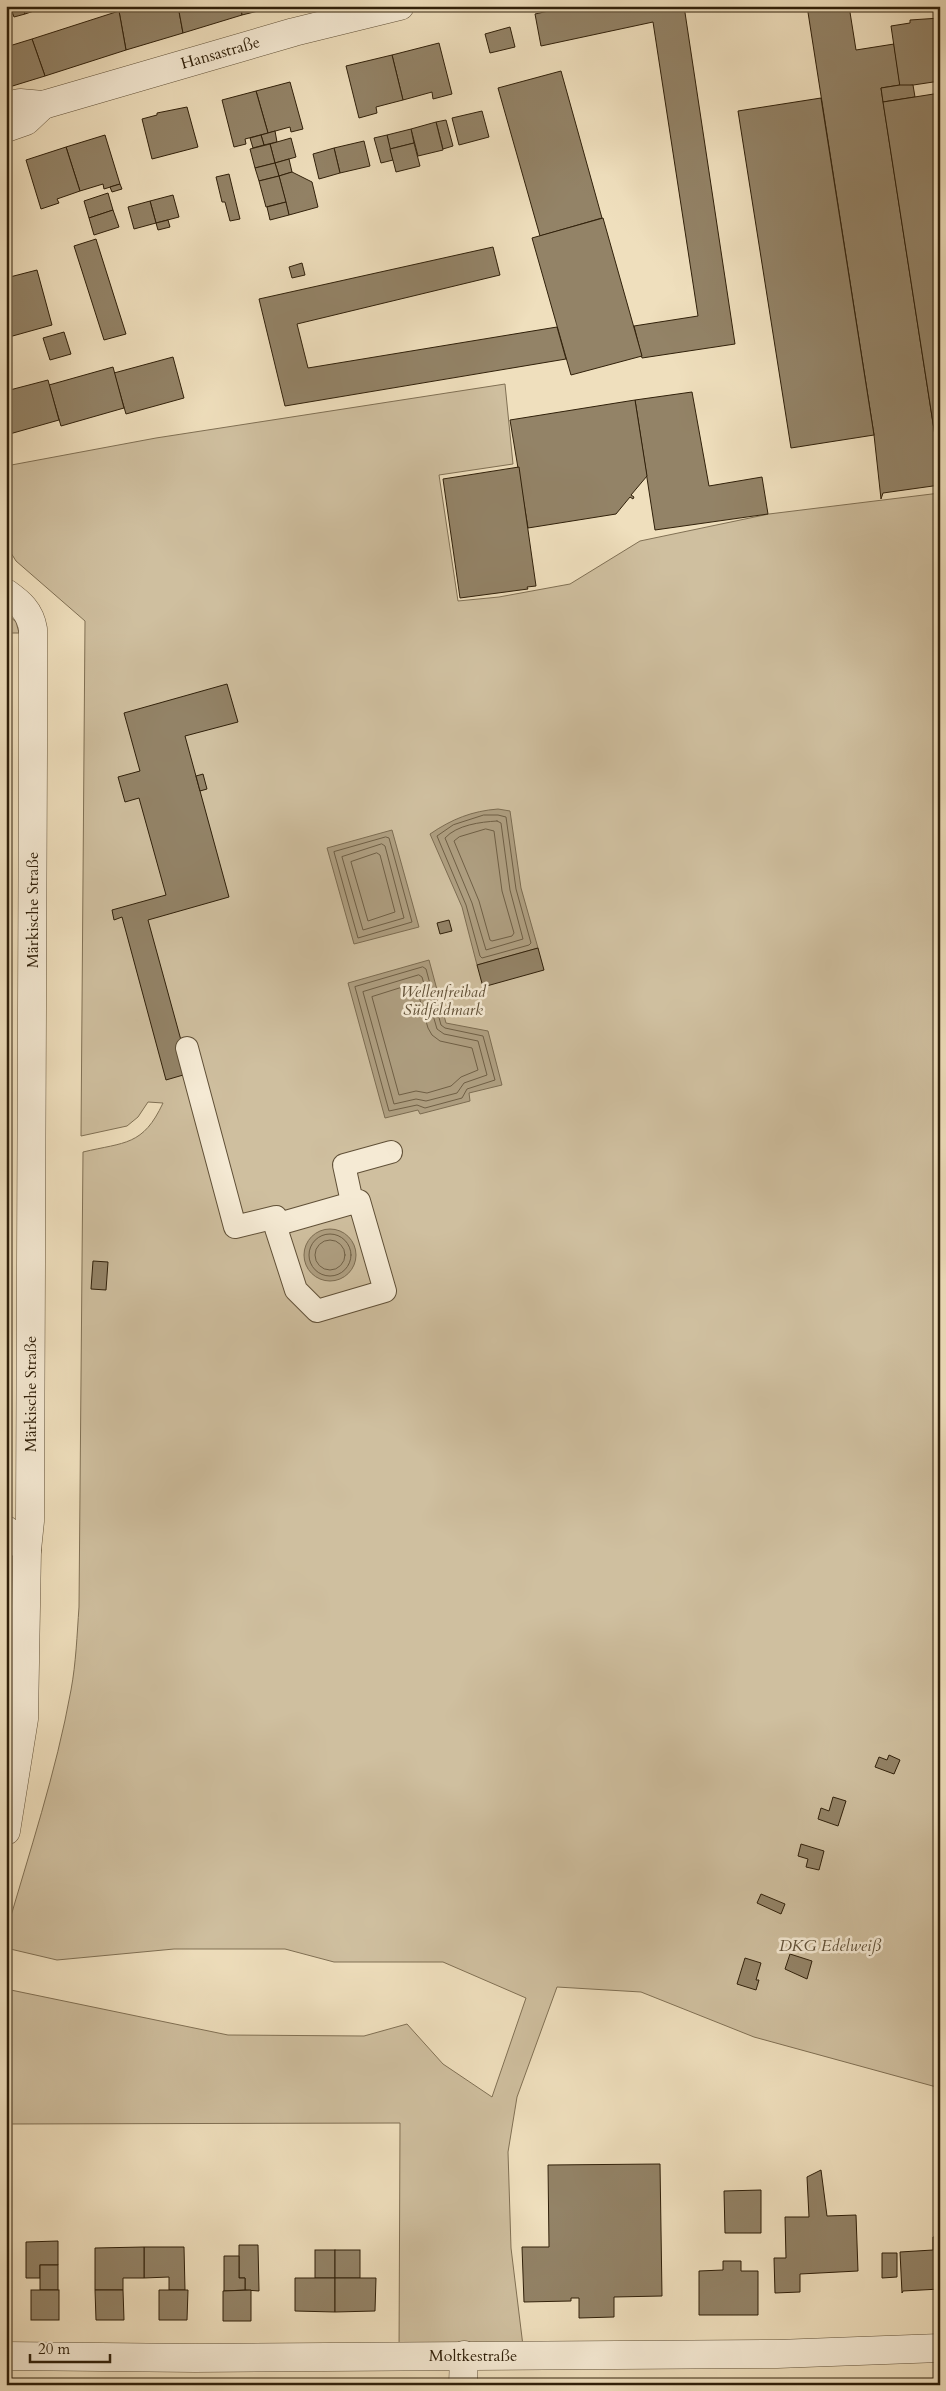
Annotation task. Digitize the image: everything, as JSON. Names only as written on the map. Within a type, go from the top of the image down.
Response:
[{"type":"street","name":"Hansastraße","points":[[6,106],[20,103],[43,105],[268,39],[400,6]]},
{"type":"street","name":"Hansastraße","points":[[6,128],[26,121],[43,105]]},
{"type":"street","name":"Märkische Straße","points":[[6,592],[24,606],[31,617],[33,628],[18,1238],[30,1521],[24,1719],[6,1831]]},
{"type":"street","points":[[186,1048],[234,1226],[276,1217],[280,1223]]},
{"type":"street","points":[[352,1202],[344,1166],[391,1152]]},
{"type":"street","points":[[359,1201],[385,1291],[317,1311],[296,1290],[275,1225],[280,1223],[359,1201]]},
{"type":"street","points":[[6,1530],[28,1550]]},
{"type":"street","name":"Moltkestraße","points":[[6,2356],[195,2358],[777,2354],[940,2348]]},
{"type":"street","points":[[463,2385],[464,2355]]},
{"type":"green space","points":[[505,384],[513,464],[439,475],[458,601],[499,597],[570,584],[640,541],[769,514],[940,493],[940,2088],[754,2037],[641,1992],[557,1987],[517,2097],[508,2152],[511,2248],[524,2354],[399,2356],[400,2123],[6,2124],[6,1989],[228,2035],[364,2036],[407,2024],[443,2064],[492,2097],[526,1998],[443,1962],[334,1962],[285,1949],[174,1949],[57,1960],[6,1948],[6,1933],[58,1752],[71,1690],[75,1659],[79,1607],[83,1152],[121,1143],[140,1135],[156,1117],[163,1103],[148,1102],[138,1117],[127,1126],[81,1136],[85,621],[16,561],[6,545],[6,466],[156,438]]},
{"type":"green space","points":[[6,613],[16,622],[19,633],[6,633]]},
{"type":"water","points":[[498,809],[510,811],[521,888],[538,948],[477,965],[462,907],[430,834],[446,824],[463,817]]},
{"type":"water","points":[[392,830],[419,927],[354,944],[327,848]]},
{"type":"water","points":[[429,960],[446,1023],[488,1031],[502,1085],[469,1093],[470,1101],[420,1114],[418,1110],[385,1118],[348,983]]},
{"type":"water","points":[[325,1229],[335,1229],[349,1236],[356,1250],[356,1260],[349,1274],[335,1281],[325,1281],[315,1277],[308,1270],[304,1260],[304,1250],[308,1240],[315,1233]]},
{"type":"building","points":[[6,6],[10,6],[13,14],[6,16]]},
{"type":"building","points":[[10,6],[22,6],[25,14],[14,17]]},
{"type":"building","points":[[22,6],[49,6],[25,14]]},
{"type":"building","points":[[131,6],[178,6],[183,33],[126,50],[119,11]]},
{"type":"building","points":[[178,6],[241,6],[242,15],[183,33]]},
{"type":"building","points":[[241,6],[278,6],[242,15]]},
{"type":"building","points":[[571,6],[684,6],[735,344],[642,358],[634,326],[698,316],[653,22],[541,46],[535,14]]},
{"type":"building","points":[[807,6],[849,6],[856,50],[894,44],[900,85],[881,88],[940,468],[940,485],[883,493],[881,499],[874,435]]},
{"type":"building","points":[[119,11],[126,50],[45,76],[32,39]]},
{"type":"building","points":[[940,18],[940,81],[900,87],[891,26],[910,23],[910,20]]},
{"type":"building","points":[[510,27],[515,47],[490,53],[485,34]]},
{"type":"building","points":[[32,39],[45,76],[6,88],[6,47]]},
{"type":"building","points":[[439,43],[452,94],[433,99],[432,92],[403,100],[392,55]]},
{"type":"building","points":[[392,55],[403,100],[376,107],[377,113],[359,118],[346,66]]},
{"type":"building","points":[[561,71],[602,218],[540,236],[498,88]]},
{"type":"building","points":[[290,82],[303,129],[291,132],[290,127],[268,133],[256,91]]},
{"type":"building","points":[[913,85],[915,97],[883,102],[881,88]]},
{"type":"building","points":[[256,91],[268,133],[245,139],[246,144],[234,147],[222,100]]},
{"type":"building","points":[[940,93],[940,468],[883,102]]},
{"type":"building","points":[[821,98],[874,435],[791,448],[738,111]]},
{"type":"building","points":[[187,107],[198,147],[152,159],[142,119],[157,115],[157,113]]},
{"type":"building","points":[[482,111],[489,137],[459,145],[452,118]]},
{"type":"building","points":[[446,120],[453,146],[443,149],[436,122]]},
{"type":"building","points":[[436,122],[443,150],[418,156],[411,129]]},
{"type":"building","points":[[411,129],[414,143],[390,149],[387,135]]},
{"type":"building","points":[[275,131],[277,142],[264,145],[261,135]]},
{"type":"building","points":[[105,135],[120,184],[104,189],[103,184],[80,191],[66,147]]},
{"type":"building","points":[[261,135],[264,145],[253,148],[250,138]]},
{"type":"building","points":[[387,135],[393,160],[381,163],[374,138]]},
{"type":"building","points":[[291,138],[296,157],[275,163],[270,144]]},
{"type":"building","points":[[364,141],[370,166],[340,173],[334,148]]},
{"type":"building","points":[[414,143],[420,166],[396,172],[390,149]]},
{"type":"building","points":[[270,144],[275,163],[255,168],[250,149]]},
{"type":"building","points":[[66,147],[80,191],[57,199],[59,203],[41,209],[26,160]]},
{"type":"building","points":[[334,148],[340,173],[319,179],[313,154]]},
{"type":"building","points":[[289,159],[292,172],[279,176],[275,163]]},
{"type":"building","points":[[275,163],[279,176],[259,181],[255,168]]},
{"type":"building","points":[[292,172],[312,182],[318,207],[289,215],[279,176]]},
{"type":"building","points":[[229,174],[240,219],[230,221],[225,202],[222,202],[216,177]]},
{"type":"building","points":[[279,176],[286,202],[266,207],[259,181]]},
{"type":"building","points":[[120,184],[122,189],[112,192],[110,187]]},
{"type":"building","points":[[108,193],[113,210],[89,218],[84,201]]},
{"type":"building","points":[[173,195],[179,217],[156,223],[150,201]]},
{"type":"building","points":[[150,201],[156,223],[134,229],[128,207]]},
{"type":"building","points":[[286,202],[289,215],[270,220],[267,207]]},
{"type":"building","points":[[113,210],[119,227],[94,235],[89,218]]},
{"type":"building","points":[[603,218],[642,356],[571,375],[532,238]]},
{"type":"building","points":[[168,220],[170,227],[158,230],[156,223]]},
{"type":"building","points":[[96,239],[126,334],[104,340],[74,246]]},
{"type":"building","points":[[493,247],[500,275],[297,324],[308,368],[557,327],[566,359],[285,406],[259,299]]},
{"type":"building","points":[[302,263],[305,275],[292,278],[289,267]]},
{"type":"building","points":[[37,270],[52,325],[9,337],[6,327],[6,278]]},
{"type":"building","points":[[64,332],[71,354],[50,360],[43,338]]},
{"type":"building","points":[[173,357],[184,398],[126,414],[114,373]]},
{"type":"building","points":[[113,367],[124,408],[61,426],[49,385]]},
{"type":"building","points":[[48,380],[59,420],[6,435],[6,391]]},
{"type":"building","points":[[692,392],[709,486],[762,477],[768,514],[655,530],[635,400]]},
{"type":"building","points":[[635,400],[647,476],[631,495],[634,497],[633,499],[630,497],[616,514],[528,528],[510,420]]},
{"type":"building","points":[[519,467],[536,586],[527,587],[528,589],[460,598],[443,479]]},
{"type":"building","points":[[227,684],[238,722],[185,736],[229,897],[148,920],[190,1073],[166,1080],[122,917],[114,920],[112,910],[166,895],[139,798],[125,802],[118,777],[140,771],[124,713]]},
{"type":"building","points":[[203,774],[207,789],[200,791],[196,776]]},
{"type":"building","points":[[449,920],[452,931],[440,934],[437,923]]},
{"type":"building","points":[[538,948],[544,970],[483,987],[477,965]]},
{"type":"building","points":[[93,1261],[108,1262],[106,1290],[91,1289]]},
{"type":"building","points":[[889,1755],[900,1760],[894,1774],[875,1767],[879,1757],[887,1760]]},
{"type":"building","points":[[833,1797],[846,1801],[838,1826],[818,1819],[821,1808],[829,1811]]},
{"type":"building","points":[[801,1844],[824,1851],[819,1870],[806,1867],[808,1859],[798,1856]]},
{"type":"building","points":[[761,1894],[785,1904],[781,1914],[757,1903]]},
{"type":"building","points":[[790,1954],[812,1961],[807,1979],[785,1969]]},
{"type":"building","points":[[745,1958],[761,1963],[756,1980],[759,1980],[756,1990],[737,1984]]},
{"type":"building","points":[[660,2164],[662,2296],[614,2297],[614,2317],[579,2318],[579,2298],[571,2298],[571,2301],[524,2302],[522,2247],[549,2247],[548,2165]]},
{"type":"building","points":[[821,2170],[827,2216],[856,2215],[858,2271],[800,2274],[800,2292],[775,2293],[774,2258],[786,2258],[785,2217],[809,2217],[807,2177]]},
{"type":"building","points":[[761,2190],[761,2233],[725,2233],[724,2191]]},
{"type":"building","points":[[933,2237],[940,2237],[940,2289],[903,2291],[902,2293],[900,2252],[933,2250]]},
{"type":"building","points":[[58,2241],[58,2265],[40,2265],[40,2278],[26,2278],[26,2242]]},
{"type":"building","points":[[239,2245],[258,2245],[259,2291],[245,2290],[245,2278],[239,2278]]},
{"type":"building","points":[[144,2247],[184,2247],[185,2290],[169,2290],[169,2277],[144,2278]]},
{"type":"building","points":[[144,2247],[144,2278],[123,2278],[123,2290],[95,2290],[95,2248]]},
{"type":"building","points":[[315,2250],[335,2250],[335,2278],[315,2278]]},
{"type":"building","points":[[335,2250],[360,2250],[360,2278],[335,2278]]},
{"type":"building","points":[[882,2253],[897,2253],[897,2277],[882,2278]]},
{"type":"building","points":[[224,2256],[239,2256],[239,2278],[245,2278],[245,2290],[224,2291]]},
{"type":"building","points":[[723,2261],[741,2261],[741,2271],[758,2271],[758,2315],[699,2315],[699,2271],[723,2270]]},
{"type":"building","points":[[40,2265],[58,2265],[58,2290],[40,2290]]},
{"type":"building","points":[[295,2278],[335,2278],[335,2312],[295,2311]]},
{"type":"building","points":[[335,2278],[376,2278],[375,2311],[335,2312]]},
{"type":"building","points":[[31,2290],[59,2290],[59,2320],[31,2320]]},
{"type":"building","points":[[95,2290],[123,2290],[124,2320],[96,2320]]},
{"type":"building","points":[[159,2290],[188,2290],[187,2320],[159,2320]]},
{"type":"building","points":[[251,2290],[251,2321],[223,2321],[223,2291]]},
{"type":"park label","name":"Wellenfreibad Südfeldmark","points":[[443,1000]]},
{"type":"park label","name":"DKG Edelweiß","points":[[830,1945]]}]
